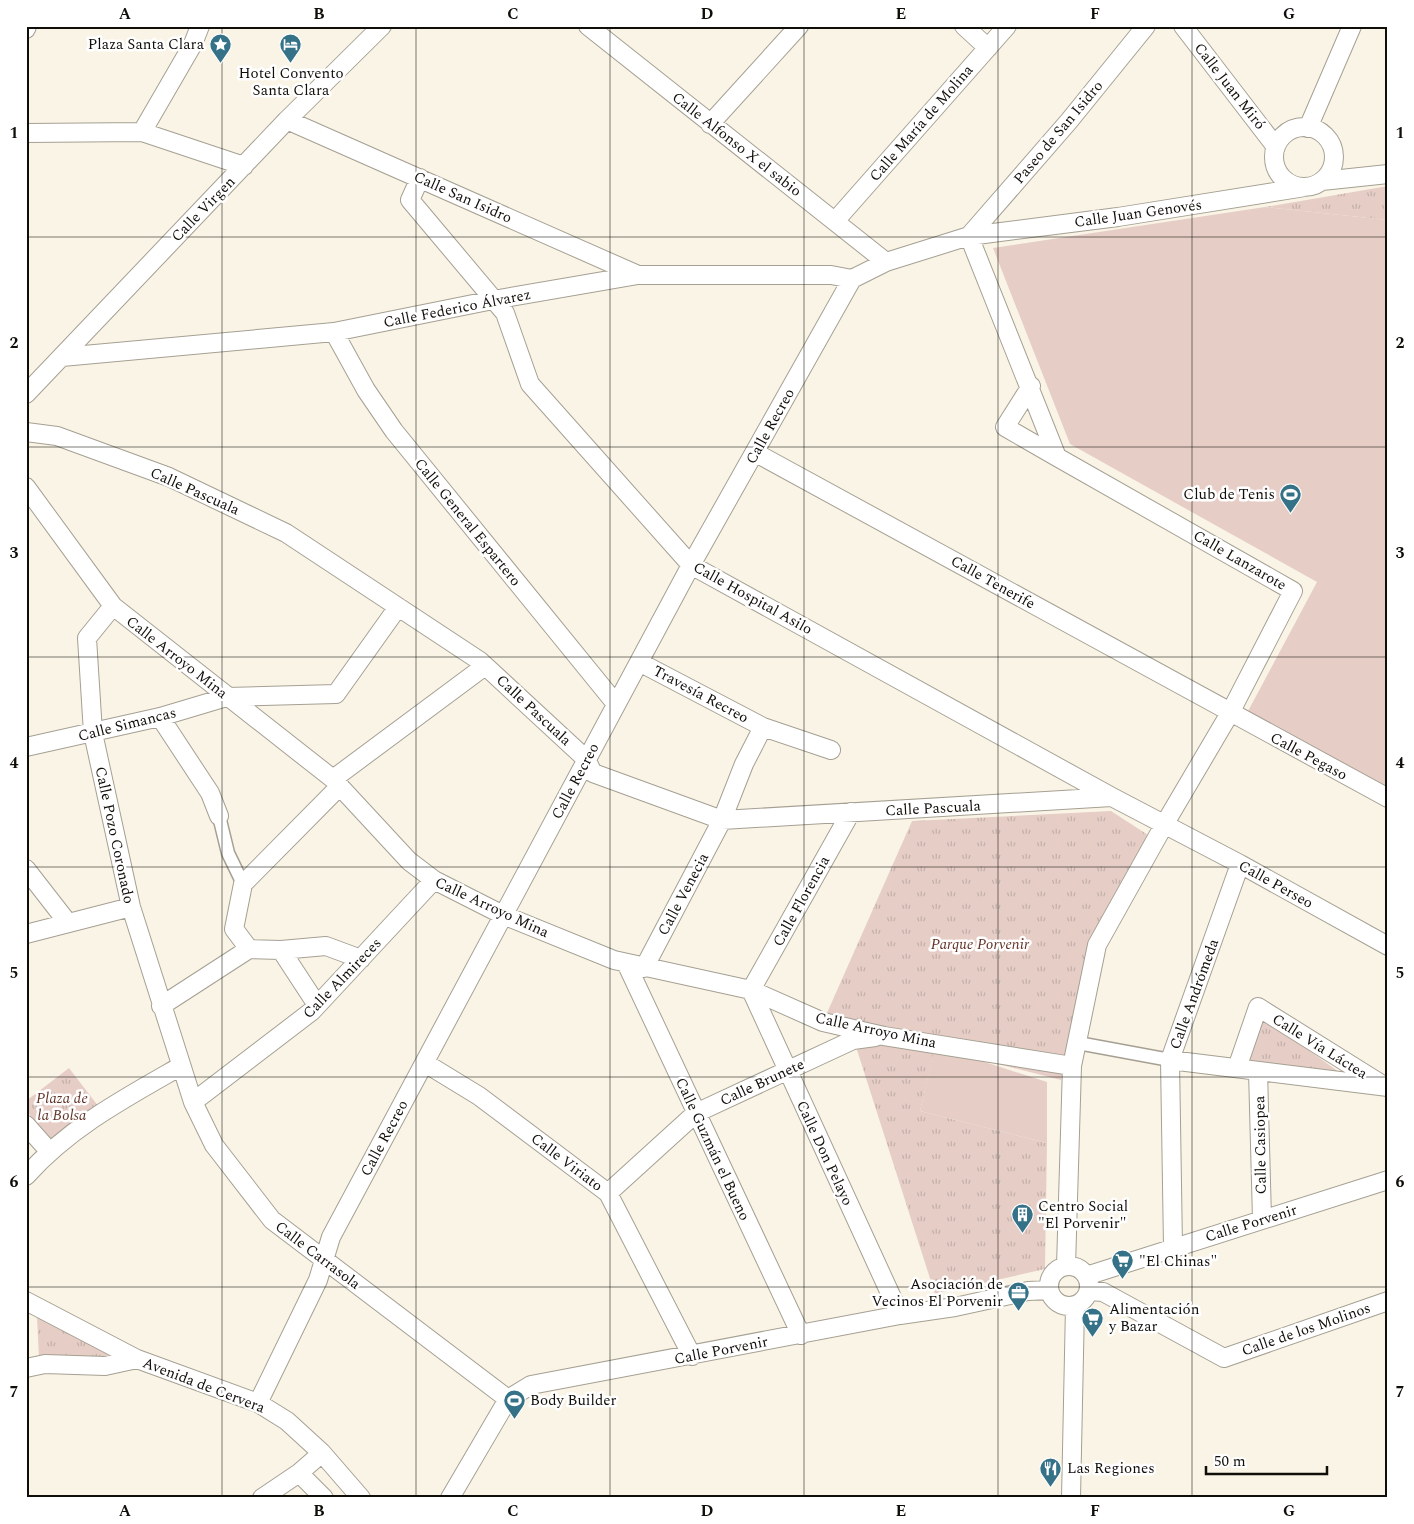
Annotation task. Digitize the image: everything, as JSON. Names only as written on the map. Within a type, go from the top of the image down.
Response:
[{"type":"street","points":[[142,132],[193,44],[200,26]]},
{"type":"street","name":"Calle Virgen","points":[[26,394],[287,120],[382,26]]},
{"type":"street","name":"Calle Alfonso X el sabio","points":[[588,26],[710,124],[836,220],[886,262]]},
{"type":"street","points":[[710,124],[800,26]]},
{"type":"street","points":[[964,26],[988,48]]},
{"type":"street","name":"Calle María de Molina","points":[[836,220],[1007,26]]},
{"type":"street","name":"Paseo de San Isidro","points":[[969,236],[1069,121],[1146,26]]},
{"type":"street","name":"Calle Juan Miró","points":[[1183,26],[1276,147]]},
{"type":"street","points":[[1308,128],[1352,26]]},
{"type":"street","name":"Calle San Isidro","points":[[287,120],[638,276]]},
{"type":"street","points":[[1308,128],[1324,135],[1333,150],[1332,167],[1314,184],[1289,183],[1278,171],[1274,155],[1276,147],[1289,132],[1308,128]]},
{"type":"street","points":[[26,133],[142,132],[244,166]]},
{"type":"street","name":"Calle Juan Genovés","points":[[969,236],[1118,217],[1314,184],[1388,174]]},
{"type":"street","name":"Calle Hospital Asilo","points":[[420,178],[410,200],[506,313],[530,384],[691,565],[1164,825]]},
{"type":"street","points":[[852,280],[886,262],[969,236],[1057,457]]},
{"type":"street","name":"Calle Federico Álvarez","points":[[62,357],[334,332],[494,300],[638,276],[830,276],[852,280]]},
{"type":"street","name":"Calle Recreo","points":[[258,1403],[318,1280],[331,1236],[691,565],[756,453],[852,280]]},
{"type":"street","name":"Calle General Espartero","points":[[334,332],[366,390],[394,431],[616,704]]},
{"type":"street","name":"Calle Lanzarote","points":[[1030,386],[1005,427],[1294,592],[1230,713],[1096,945],[1072,1066],[1066,1266]]},
{"type":"street","name":"Calle Pascuala","points":[[26,432],[57,436],[169,478],[286,533],[485,666],[586,759],[594,772],[722,820],[1112,798]]},
{"type":"street","name":"Calle Tenerife","points":[[756,453],[1230,713]]},
{"type":"street","name":"Calle Arroyo Mina","points":[[26,486],[113,606],[336,782],[409,861],[434,880],[503,915],[614,960],[751,990],[823,1022],[884,1036],[1072,1066]]},
{"type":"street","name":"Calle Pozo Coronado","points":[[113,606],[88,638],[93,733],[131,907],[181,1066]]},
{"type":"street","name":"Calle Simancas","points":[[26,747],[160,717],[227,697],[336,694],[398,607]]},
{"type":"street","name":"Travesía Recreo","points":[[639,662],[763,727],[831,750]]},
{"type":"street","points":[[249,949],[234,928],[243,884],[336,782],[485,666]]},
{"type":"street","name":"Calle Pegaso","points":[[1230,713],[1388,798]]},
{"type":"street","points":[[160,717],[210,793],[219,816],[228,852],[243,884]]},
{"type":"street","name":"Travesía Recreo","points":[[722,820],[744,764],[763,727]]},
{"type":"street","name":"Calle Florencia","points":[[751,990],[851,812]]},
{"type":"street","name":"Calle Venecia","points":[[644,968],[722,820]]},
{"type":"street","name":"Calle Perseo","points":[[1164,825],[1240,864],[1388,946]]},
{"type":"street","name":"Calle Andrómeda","points":[[1173,1247],[1170,1060],[1240,864]]},
{"type":"street","points":[[26,869],[68,923]]},
{"type":"street","name":"Calle Almireces","points":[[193,1102],[312,1012],[434,880]]},
{"type":"street","points":[[30,932],[44,914],[48,897]]},
{"type":"street","points":[[30,932],[131,907]]},
{"type":"street","points":[[161,1006],[249,949],[281,950],[326,946],[361,959]]},
{"type":"street","points":[[281,950],[317,1005]]},
{"type":"street","name":"Calle Guzmán el Bueno","points":[[626,963],[801,1335]]},
{"type":"street","name":"Calle Don Pelayo","points":[[751,990],[900,1315]]},
{"type":"street","name":"Calle Vía Láctea","points":[[1237,1068],[1258,1007],[1387,1087]]},
{"type":"street","name":"Calle Brunete","points":[[608,1192],[696,1112],[854,1040],[884,1036]]},
{"type":"street","name":"Calle Vía Láctea","points":[[1078,1043],[1170,1060],[1387,1087]]},
{"type":"street","name":"Calle Viriato","points":[[425,1063],[479,1096],[608,1192],[692,1356]]},
{"type":"street","points":[[26,1176],[48,1151],[102,1111],[181,1066]]},
{"type":"street","name":"Calle Carrasola","points":[[181,1066],[193,1102],[214,1145],[272,1220],[508,1398]]},
{"type":"street","name":"Calle Casiopea","points":[[1258,1071],[1262,1220]]},
{"type":"street","points":[[26,1125],[48,1151]]},
{"type":"street","name":"Calle Porvenir","points":[[1087,1283],[1173,1247],[1388,1180]]},
{"type":"street","points":[[1066,1266],[1082,1271],[1087,1283],[1085,1298],[1075,1306],[1058,1304],[1049,1290],[1051,1278],[1055,1272],[1066,1266]]},
{"type":"street","name":"Calle de los Molinos","points":[[1087,1283],[1224,1358],[1388,1301]]},
{"type":"street","name":"Calle Porvenir","points":[[508,1398],[531,1385],[692,1356],[900,1315],[955,1307],[1028,1290],[1049,1290]]},
{"type":"street","name":"Avenida de Cervera","points":[[26,1301],[137,1359],[258,1403],[287,1421],[322,1453],[362,1498]]},
{"type":"street","points":[[1072,1498],[1075,1306]]},
{"type":"street","points":[[26,1368],[45,1364],[105,1366],[137,1359]]},
{"type":"street","points":[[450,1498],[508,1398]]},
{"type":"street","points":[[262,1498],[322,1453]]},
{"type":"street","points":[[299,1472],[324,1498]]},
{"type":"green space","points":[[1388,186],[1388,220],[1265,207]]},
{"type":"green space","name":"Club de Tenis","points":[[1265,207],[1388,220],[1388,789],[1247,713],[1317,582],[1070,444],[993,248]]},
{"type":"green space","name":"Parque Porvenir","points":[[1111,811],[1148,835],[1097,945],[1061,1080],[935,1048],[920,1111],[1047,1143],[1045,1269],[935,1294],[857,1050],[883,1036],[823,1022],[912,821]]},
{"type":"green space","points":[[1264,1018],[1339,1072],[1248,1060]]},
{"type":"green space","points":[[935,1046],[1047,1082],[1047,1143],[920,1111]]},
{"type":"green space","name":"Plaza de la Bolsa","points":[[69,1068],[102,1111],[49,1151],[26,1108],[26,1101]]},
{"type":"green space","points":[[37,1317],[117,1355],[114,1361],[39,1359]]},
{"type":"place","name":"Plaza Santa Clara","points":[[220,63]]},
{"type":"place","name":"Hotel Convento Santa Clara","points":[[291,63]]},
{"type":"place","name":"Club de Tenis","points":[[1291,513]]},
{"type":"place","name":"Centro Social \"El Porvenir\"","points":[[1022,1234]]},
{"type":"place","name":"\"El Chinas\"","points":[[1123,1280]]},
{"type":"place","name":"Asociación de Vecinos El Porvenir","points":[[1019,1312]]},
{"type":"place","name":"Alimentación y Bazar","points":[[1093,1337]]},
{"type":"place","name":"Body Builder","points":[[514,1419]]},
{"type":"place","name":"Las Regiones","points":[[1051,1487]]}]
